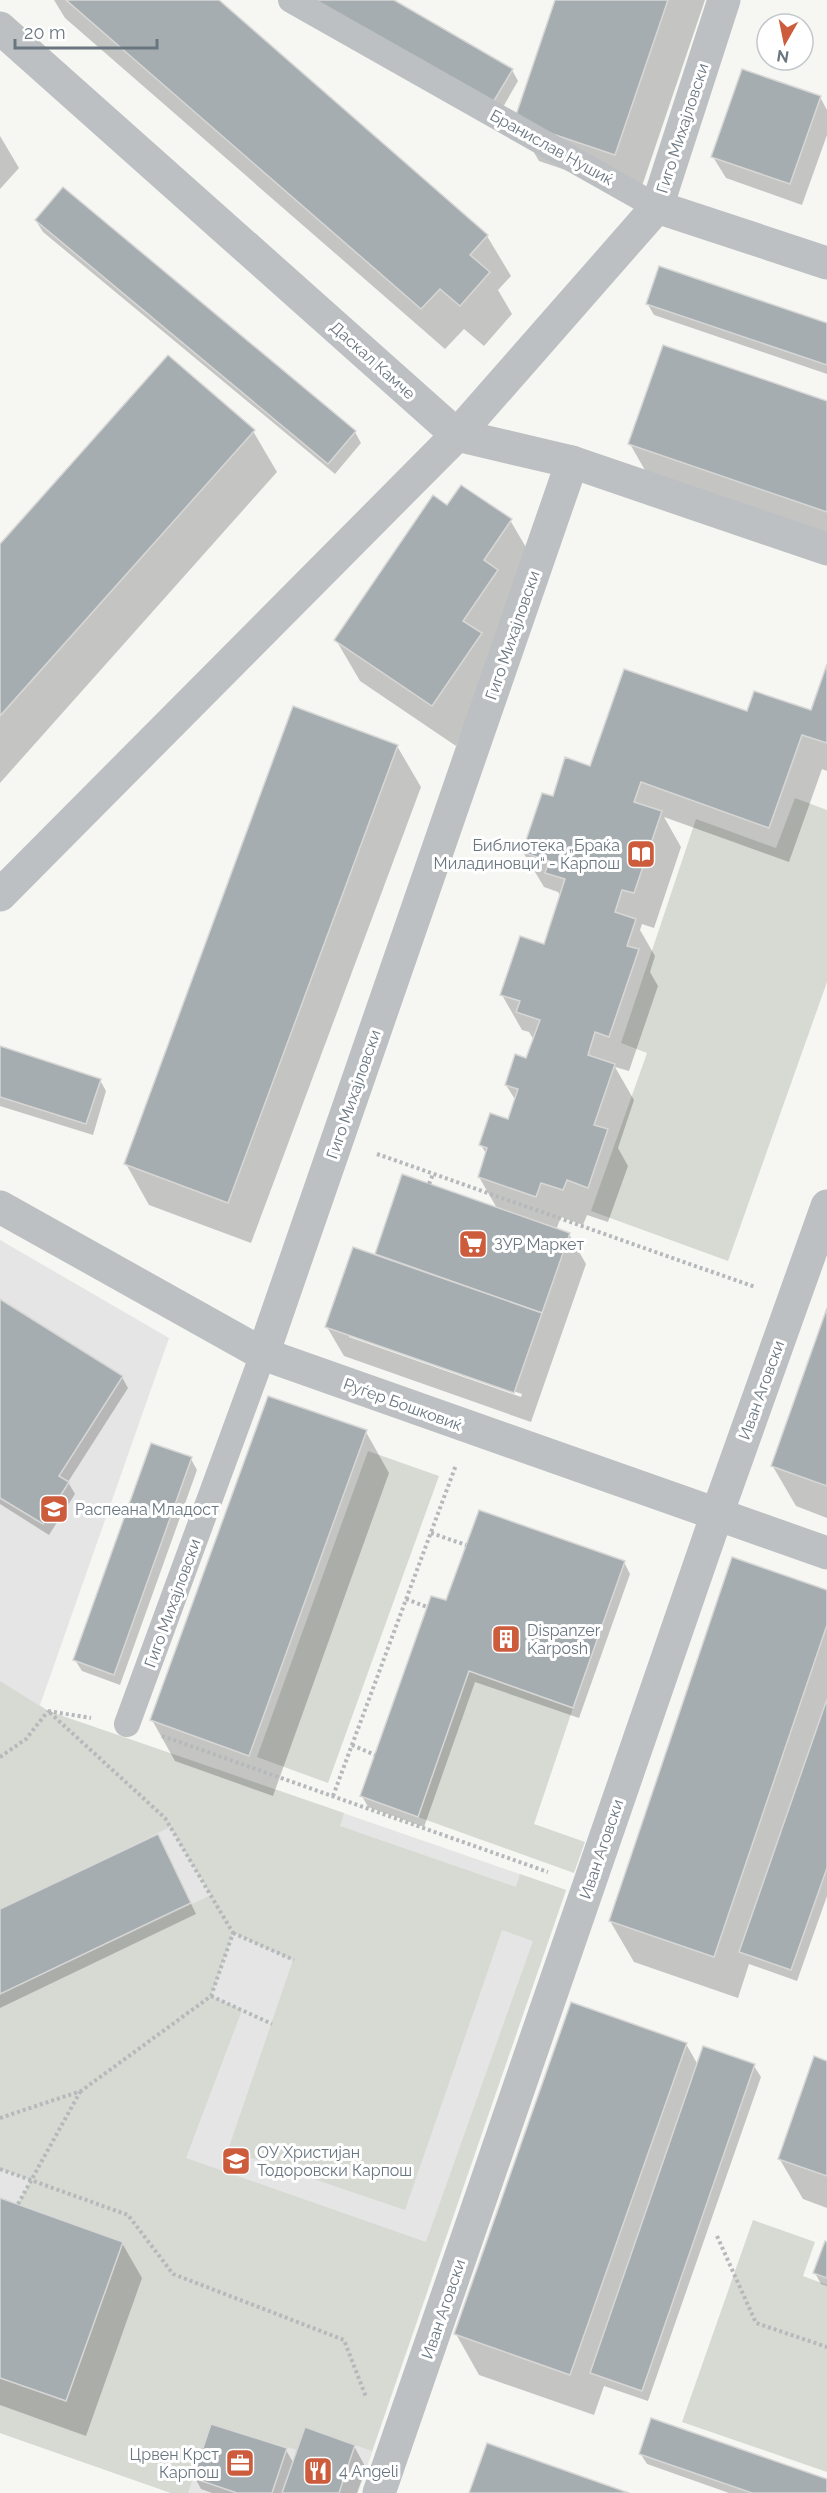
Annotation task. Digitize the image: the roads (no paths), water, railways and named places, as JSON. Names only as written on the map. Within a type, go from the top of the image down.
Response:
[{"type":"street","name":"Гиго Михајловски","points":[[3,887],[457,435],[657,207],[724,0]]},
{"type":"street","name":"Даскал Камче","points":[[0,28],[457,435],[572,462],[827,549]]},
{"type":"street","name":"Бранислав Нушиќ","points":[[657,207],[827,263]]},
{"type":"street","name":"Гиго Михајловски","points":[[263,1354],[572,462]]},
{"type":"street","name":"Иван Аговски","points":[[379,2493],[717,1514],[827,1206]]},
{"type":"street","name":"Руѓер Бошковиќ","points":[[0,1207],[263,1354],[827,1553]]},
{"type":"lane","name":"Бранислав Нушиќ","points":[[291,0],[657,207]]},
{"type":"lane","name":"Гиго Михајловски","points":[[127,1724],[263,1354]]},
{"type":"place","name":"Библиотека „Браќа Миладиновци“ - Карпош","points":[[641,854]]},
{"type":"place","name":"ЗУР Маркет","points":[[473,1244]]},
{"type":"place","name":"Распеана Младост","points":[[54,1509]]},
{"type":"place","name":"Dispanzer Karposh","points":[[506,1639]]},
{"type":"place","name":"ОУ Христијан Тодоровски Карпош","points":[[236,2161]]},
{"type":"place","name":"Црвен Крст Карпош","points":[[240,2463]]},
{"type":"place","name":"4 Angeli","points":[[318,2471]]}]
